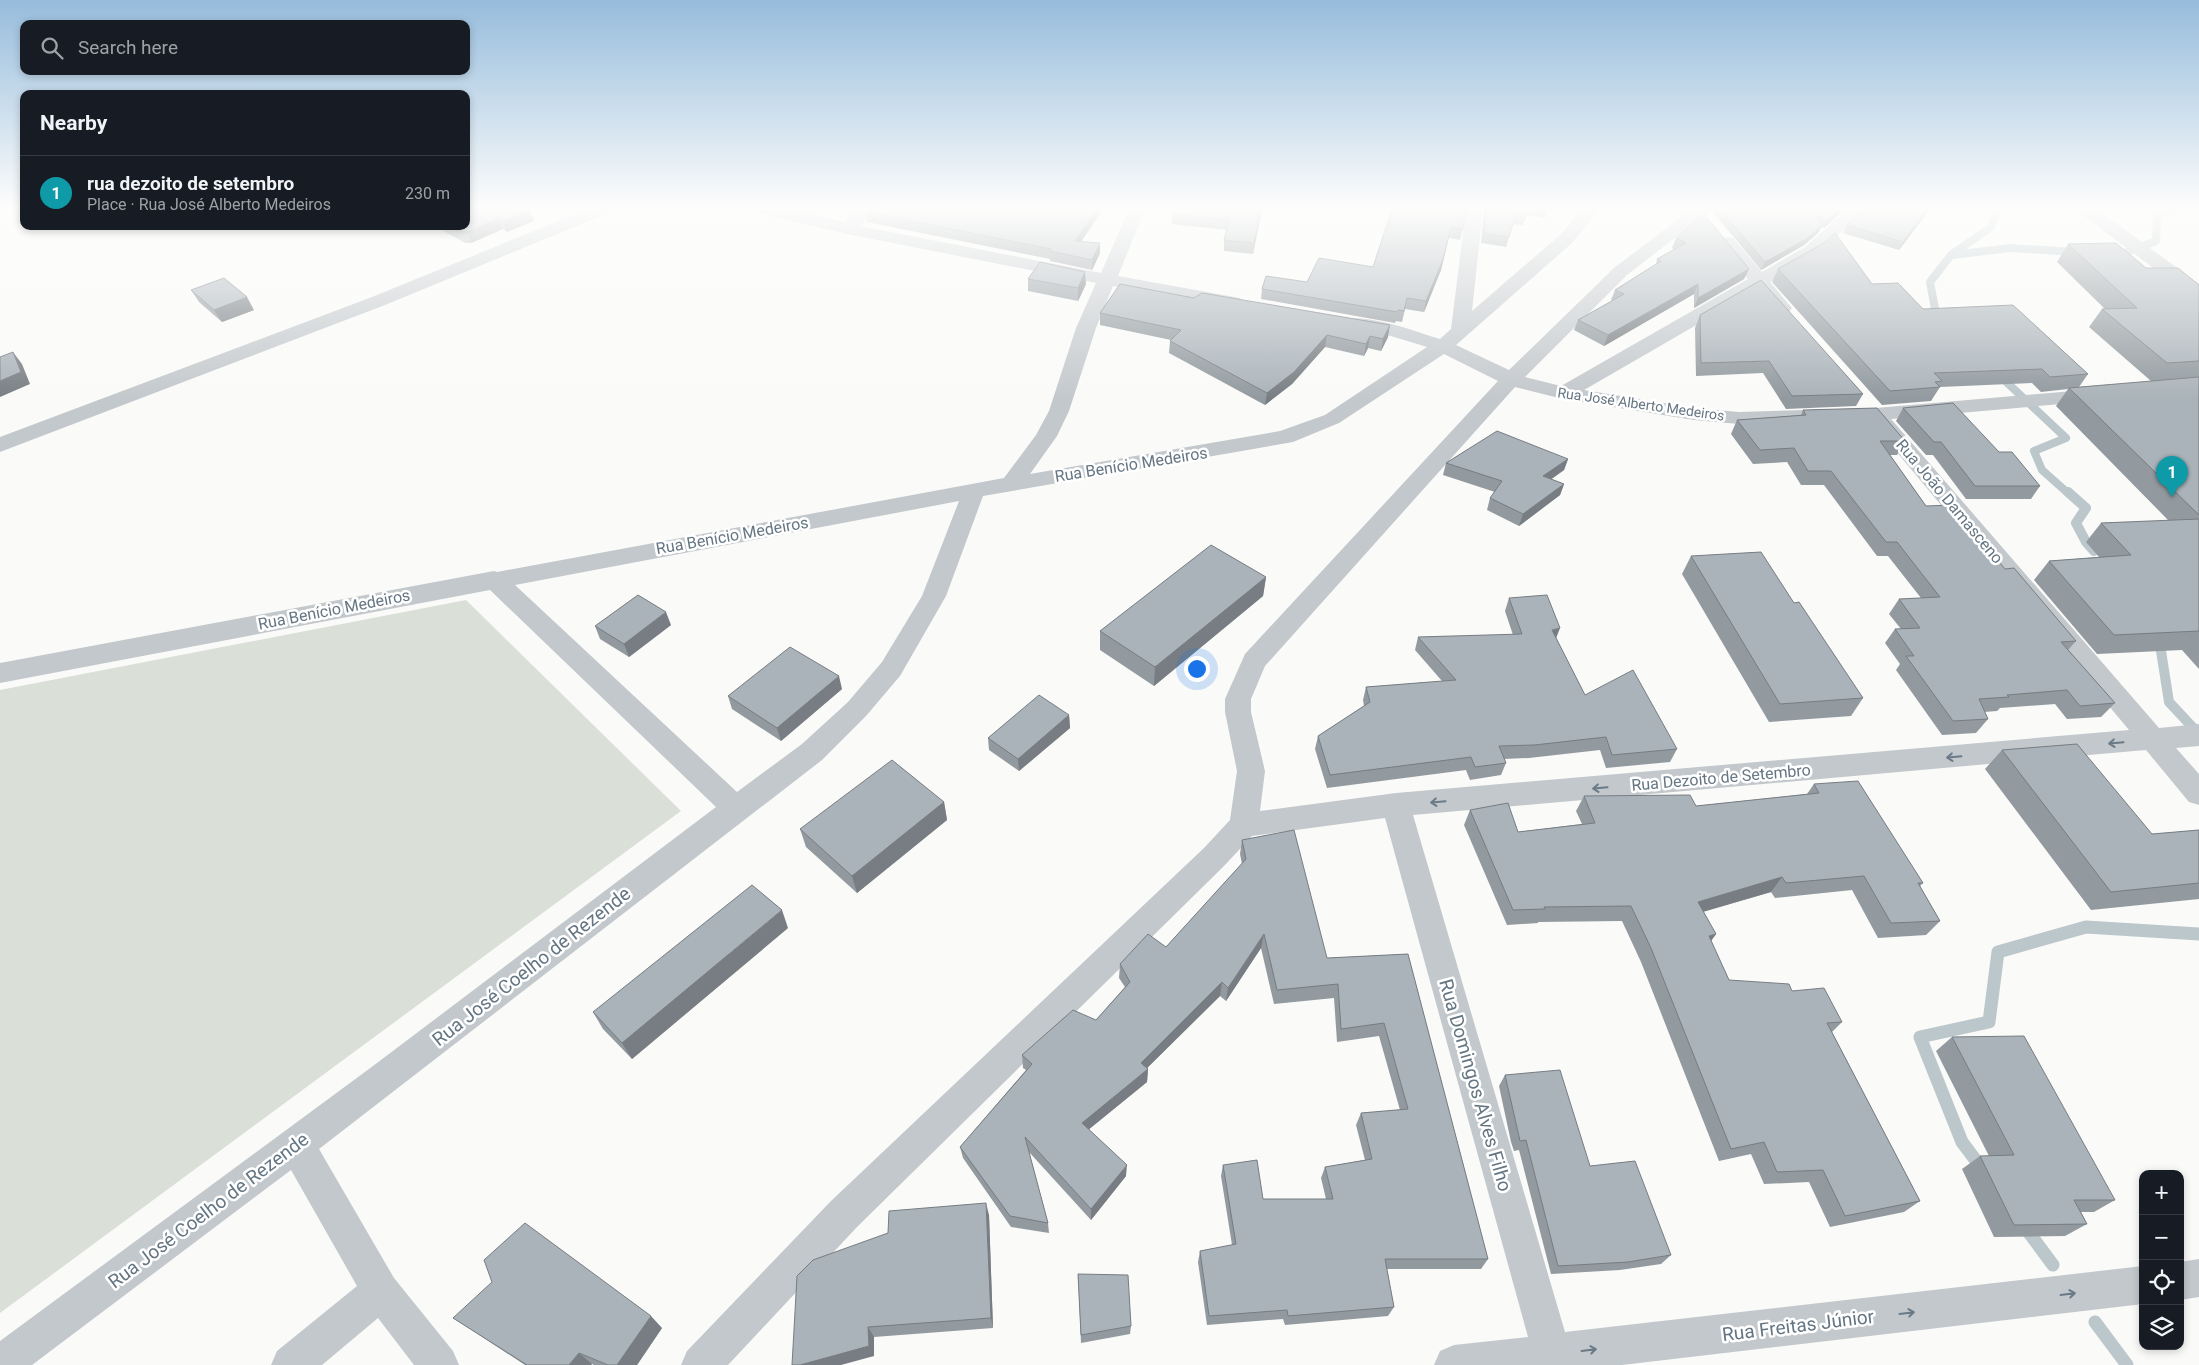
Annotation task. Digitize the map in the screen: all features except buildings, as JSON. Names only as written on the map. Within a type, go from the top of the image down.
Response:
[{"type":"street","points":[[0,445],[333,319],[449,273]]},
{"type":"street","points":[[1069,273],[1253,305]]},
{"type":"street","points":[[1010,484],[1046,436],[1059,410],[1086,328],[1109,273]]},
{"type":"street","points":[[1452,339],[1463,273]]},
{"type":"street","name":"Rua Benício Medeiros","points":[[0,673],[494,579],[1010,484],[1286,437],[1332,419],[1452,339],[1528,273]]},
{"type":"street","points":[[701,1365],[844,1214],[1207,864],[1244,825],[1251,771],[1238,712],[1238,699],[1254,661],[1511,380],[1619,273]]},
{"type":"street","points":[[1751,273],[1797,326]]},
{"type":"street","points":[[1563,393],[1773,273]]},
{"type":"street","points":[[2172,273],[2199,293]]},
{"type":"street","name":"Rua José Alberto Medeiros","points":[[1336,320],[1452,339],[1478,363],[1511,380],[1563,393],[1694,414],[1739,418],[1876,414],[2111,394]]},
{"type":"street","name":"Rua João Damasceno","points":[[1856,392],[2199,794]]},
{"type":"street","name":"Rua José Coelho de Rezende","points":[[0,1365],[385,1078],[736,808],[812,752],[857,709],[892,669],[934,596],[974,491]]},
{"type":"street","points":[[494,579],[736,808]]},
{"type":"street","name":"Rua Dezoito de Setembro","points":[[1244,825],[1396,806],[2199,735]]},
{"type":"street","name":"Rua Domingos Alves Filho","points":[[1396,806],[1554,1360]]},
{"type":"street","points":[[296,1144],[381,1291],[439,1365]]},
{"type":"street","points":[[2184,1280],[2199,1278]]},
{"type":"street","name":"Rua Freitas Júnior","points":[[1454,1365],[1554,1360],[2139,1286]]},
{"type":"street","points":[[291,1365],[381,1291]]},
{"type":"shaded area","points":[[466,600],[681,811],[0,1313],[0,690]]},
{"type":"waterway","points":[[1937,273],[1930,282],[1935,309],[1942,317]]},
{"type":"waterway","points":[[2000,376],[2066,438],[2034,451],[2042,470],[2069,494]]},
{"type":"waterway","points":[[2068,492],[2086,508],[2076,523],[2086,542],[2094,551]]},
{"type":"waterway","points":[[2159,638],[2169,702],[2199,734]]},
{"type":"waterway","points":[[1983,1170],[1962,1142],[1920,1037],[1989,1022],[1998,952],[2086,927],[2199,934]]},
{"type":"waterway","points":[[2024,1226],[2053,1265]]},
{"type":"waterway","points":[[2095,1322],[2127,1365]]},
{"type":"place","name":"rua dezoito de setembro","points":[[2172,497]]}]
